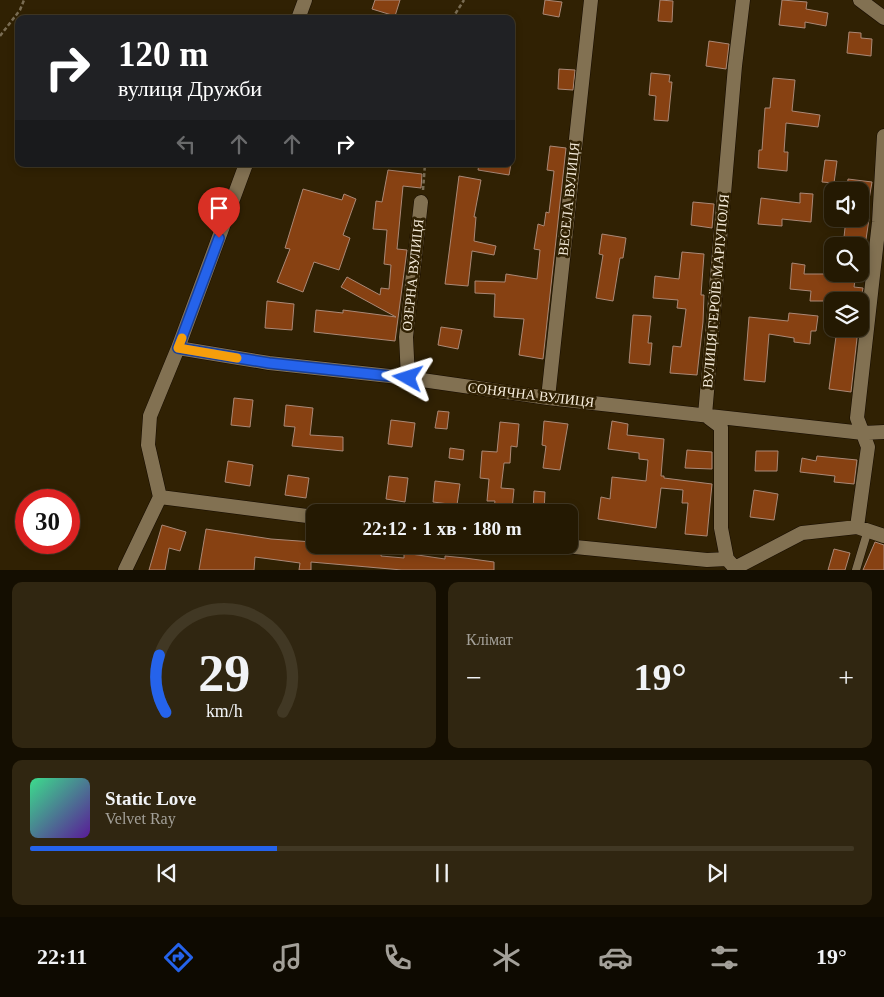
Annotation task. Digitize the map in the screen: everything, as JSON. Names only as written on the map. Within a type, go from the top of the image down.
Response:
[{"type":"street","points":[[299,15],[305,0]]},
{"type":"street","name":"ВЕСЕЛА ВУЛИЦЯ","points":[[548,398],[591,0]]},
{"type":"street","name":"ВУЛИЦЯ ГЕРОЇВ МАРІУПОЛЯ","points":[[705,415],[735,66],[743,0]]},
{"type":"street","points":[[860,0],[884,18]]},
{"type":"street","points":[[863,529],[868,447],[857,418],[879,222],[884,136]]},
{"type":"street","points":[[126,570],[160,497],[148,445],[150,416],[178,348],[245,167]]},
{"type":"street","name":"ОЗЕРНА ВУЛИЦЯ","points":[[408,378],[406,337],[421,202]]},
{"type":"street","name":"СОНЯЧНА ВУЛИЦЯ","points":[[178,348],[269,363],[408,378],[548,398],[863,433],[884,432]]},
{"type":"street","points":[[705,415],[721,427],[720,528],[732,565]]},
{"type":"street","points":[[160,497],[306,515]]},
{"type":"street","points":[[578,547],[707,560],[732,565],[802,533],[863,529],[884,536]]},
{"type":"lane","points":[[856,570],[863,529]]},
{"type":"path","points":[[16,15],[24,0]]},
{"type":"path","points":[[455,15],[464,0]]},
{"type":"path","points":[[0,36],[15,16]]},
{"type":"path","points":[[421,202],[425,167]]},
{"type":"building","points":[[375,0],[400,0],[395,15],[372,9]]},
{"type":"building","points":[[545,0],[562,2],[559,17],[543,14]]},
{"type":"building","points":[[660,0],[673,1],[672,22],[658,21]]},
{"type":"building","points":[[782,0],[807,2],[806,9],[828,13],[826,26],[805,22],[805,28],[779,25]]},
{"type":"building","points":[[849,32],[861,33],[861,38],[872,39],[871,56],[847,53]]},
{"type":"building","points":[[709,41],[729,44],[726,69],[706,66]]},
{"type":"building","points":[[559,69],[575,70],[573,90],[558,89]]},
{"type":"building","points":[[651,73],[670,75],[669,82],[672,82],[668,121],[654,120],[656,96],[649,95]]},
{"type":"building","points":[[773,78],[795,80],[792,111],[820,115],[818,127],[786,123],[784,152],[788,152],[787,171],[758,168],[759,150],[762,150],[765,108],[770,108]]},
{"type":"building","points":[[550,146],[566,148],[543,359],[519,355],[524,319],[494,317],[495,294],[475,293],[475,281],[505,282],[506,274],[537,279],[540,250],[534,249],[538,224],[544,226],[546,212],[549,213],[554,171],[547,170]]},
{"type":"building","points":[[825,160],[837,161],[834,182],[822,182]]},
{"type":"building","points":[[478,167],[510,167],[509,175],[478,170]]},
{"type":"building","points":[[388,170],[422,174],[421,188],[403,186],[397,249],[407,250],[395,341],[314,332],[316,310],[343,313],[343,310],[396,317],[341,287],[347,277],[380,295],[381,288],[389,289],[391,265],[384,264],[387,230],[373,229],[376,201],[382,202]]},
{"type":"building","points":[[459,176],[481,180],[474,217],[476,217],[474,241],[496,246],[494,255],[472,251],[468,286],[445,284]]},
{"type":"building","points":[[848,179],[872,182],[869,200],[869,182],[848,182]]},
{"type":"building","points":[[303,189],[342,200],[344,194],[356,199],[343,235],[350,238],[339,270],[314,262],[303,292],[277,282],[290,249],[285,248]]},
{"type":"building","points":[[800,193],[813,194],[811,222],[782,219],[782,226],[758,224],[761,198],[800,203]]},
{"type":"building","points":[[693,202],[714,204],[712,228],[691,225]]},
{"type":"building","points":[[845,227],[868,227],[866,237],[844,237]]},
{"type":"building","points":[[602,234],[626,238],[623,258],[620,258],[613,301],[596,298],[603,255],[599,254]]},
{"type":"building","points":[[682,252],[704,254],[701,295],[704,295],[703,322],[697,375],[670,373],[673,346],[681,347],[686,309],[677,308],[678,300],[653,298],[655,276],[679,279]]},
{"type":"building","points":[[792,263],[805,265],[804,274],[824,274],[824,282],[855,282],[854,287],[863,288],[862,292],[824,292],[824,301],[810,301],[811,291],[790,289]]},
{"type":"building","points":[[267,301],[294,304],[292,330],[265,328]]},
{"type":"building","points":[[789,313],[818,316],[816,331],[811,331],[810,344],[794,342],[794,338],[769,334],[765,382],[744,380],[749,317],[788,321]]},
{"type":"building","points":[[633,315],[651,316],[648,343],[652,343],[650,365],[629,363]]},
{"type":"building","points":[[441,327],[462,330],[458,349],[438,345]]},
{"type":"building","points":[[836,337],[857,337],[851,392],[829,389]]},
{"type":"building","points":[[234,398],[253,400],[250,427],[231,425]]},
{"type":"building","points":[[286,405],[313,408],[310,435],[343,437],[343,451],[292,446],[295,427],[284,426]]},
{"type":"building","points":[[438,411],[449,412],[447,429],[435,428]]},
{"type":"building","points":[[391,420],[415,423],[412,447],[388,444]]},
{"type":"building","points":[[544,421],[568,424],[560,470],[543,468],[546,446],[542,445]]},
{"type":"building","points":[[612,421],[628,424],[627,435],[664,439],[661,476],[664,476],[664,478],[712,484],[707,536],[685,534],[688,503],[682,503],[683,490],[661,488],[656,528],[598,519],[601,497],[610,499],[612,477],[646,481],[648,460],[639,459],[639,453],[608,449]]},
{"type":"building","points":[[500,422],[519,424],[517,447],[511,446],[510,463],[504,463],[501,488],[514,489],[512,504],[495,504],[495,501],[487,501],[489,479],[480,478],[482,451],[497,452]]},
{"type":"building","points":[[450,448],[464,450],[463,460],[449,458]]},
{"type":"building","points":[[687,450],[712,452],[712,469],[685,468]]},
{"type":"building","points":[[756,451],[778,451],[777,471],[755,471]]},
{"type":"building","points":[[817,456],[857,460],[854,484],[834,482],[835,476],[800,472],[802,458],[816,461]]},
{"type":"building","points":[[228,461],[253,465],[250,486],[225,482]]},
{"type":"building","points":[[288,475],[309,478],[306,498],[285,495]]},
{"type":"building","points":[[389,476],[408,478],[405,502],[386,499]]},
{"type":"building","points":[[435,481],[460,484],[457,504],[433,502]]},
{"type":"building","points":[[754,490],[778,494],[774,520],[750,517]]},
{"type":"building","points":[[534,491],[545,492],[544,504],[533,504]]},
{"type":"building","points":[[162,525],[186,532],[180,551],[169,548],[165,570],[149,570]]},
{"type":"building","points":[[206,529],[271,539],[306,542],[306,554],[381,554],[381,556],[404,558],[404,554],[411,554],[445,559],[445,556],[494,562],[494,570],[402,570],[311,562],[311,570],[299,570],[300,563],[255,557],[254,570],[199,570]]},
{"type":"building","points":[[875,542],[884,545],[884,570],[863,570]]},
{"type":"building","points":[[834,549],[850,553],[845,570],[828,570]]},
{"type":"slow traffic","points":[[182,338],[178,348],[237,358]]},
{"type":"route","points":[[219,238],[178,348],[269,363],[408,378]]}]
